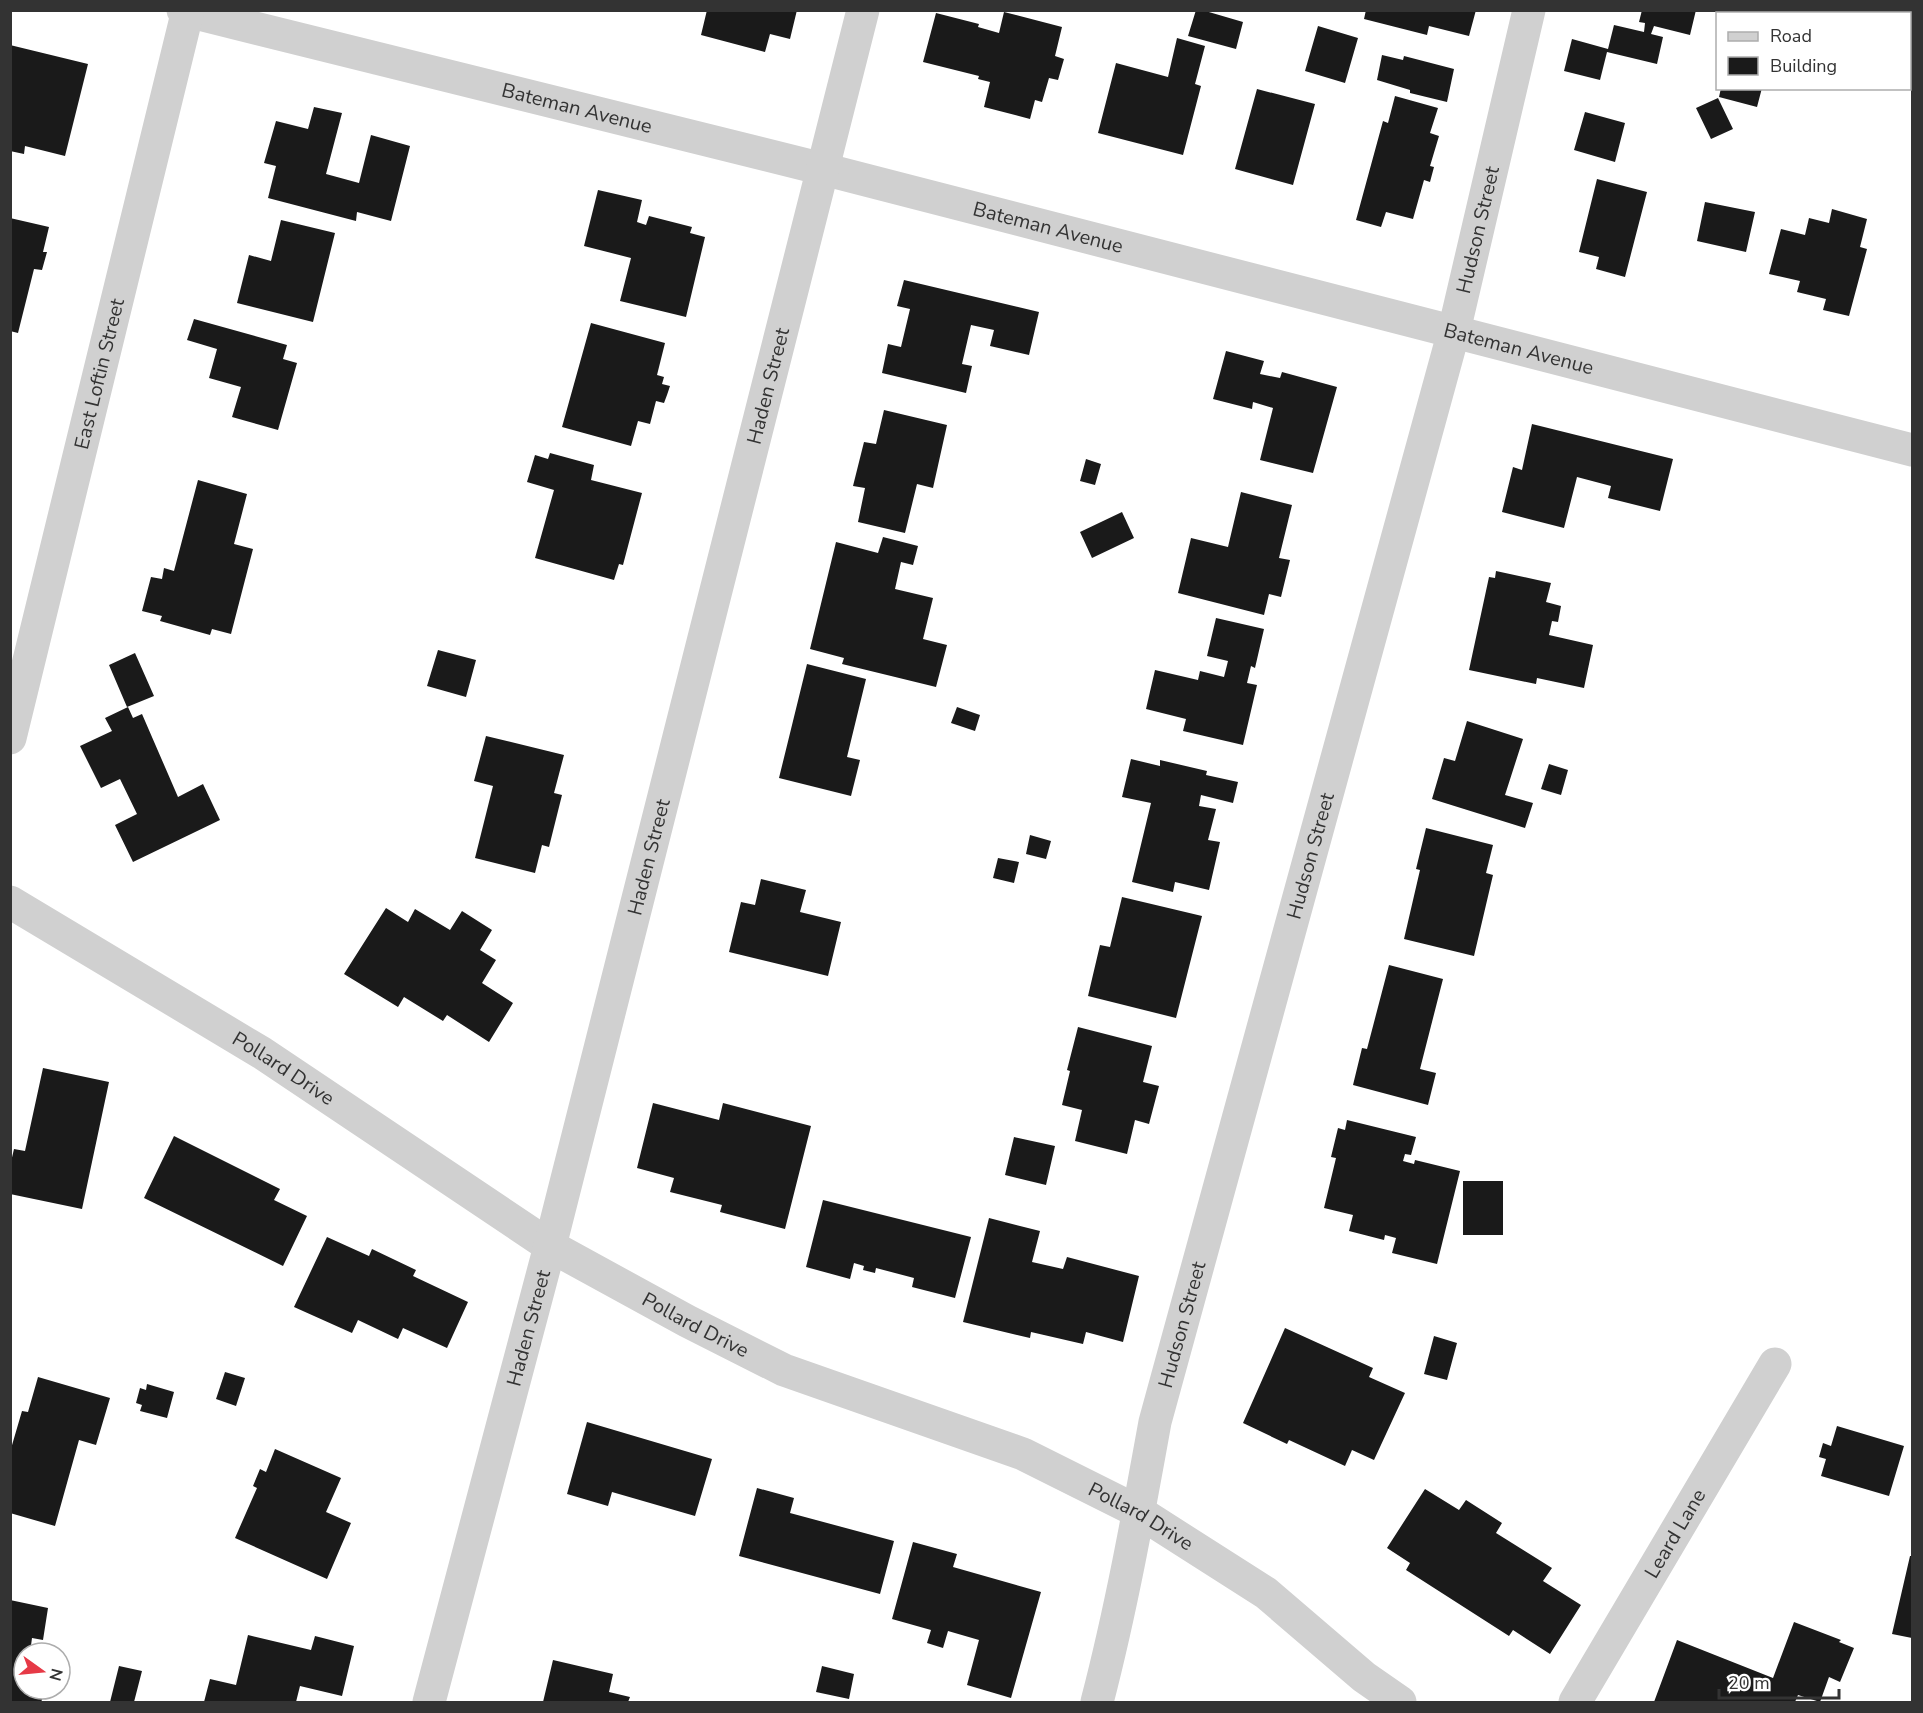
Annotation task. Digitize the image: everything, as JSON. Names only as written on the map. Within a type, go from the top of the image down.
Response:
[{"type":"street","name":"Haden Street","points":[[429,1702],[550,1246],[863,10]]},
{"type":"street","name":"Hudson Street","points":[[1097,1702],[1109,1659],[1155,1422],[1454,331],[1529,10]]},
{"type":"street","name":"Bateman Avenue","points":[[186,11],[823,169],[1912,450]]},
{"type":"street","name":"East Loftin Street","points":[[10,738],[186,11]]},
{"type":"street","name":"Pollard Drive","points":[[10,902],[262,1053],[550,1246],[687,1321],[784,1370],[1023,1454],[1139,1512],[1266,1593],[1364,1677],[1400,1702]]},
{"type":"street","name":"Leard Lane","points":[[1575,1702],[1775,1364]]},
{"type":"building","points":[[707,10],[797,10],[790,39],[770,34],[765,52],[701,35]]},
{"type":"building","points":[[1196,10],[1243,22],[1236,49],[1188,36]]},
{"type":"building","points":[[1366,10],[1476,10],[1469,36],[1429,26],[1427,35],[1364,19]]},
{"type":"building","points":[[1642,10],[1696,10],[1690,35],[1654,26],[1651,34],[1663,37],[1657,64],[1607,52],[1600,80],[1564,71],[1572,39],[1608,49],[1614,25],[1644,32],[1645,23],[1639,22]]},
{"type":"building","points":[[1749,10],[1840,10],[1840,12],[1748,12]]},
{"type":"building","points":[[1852,10],[1886,10],[1891,12],[1852,12]]},
{"type":"building","points":[[1004,12],[1062,27],[1055,56],[1064,59],[1058,80],[1049,78],[1042,102],[1035,100],[1030,119],[984,107],[990,82],[978,79],[979,76],[923,62],[936,13],[979,24],[978,27],[999,33]]},
{"type":"building","points":[[1318,26],[1358,38],[1345,83],[1305,71]]},
{"type":"building","points":[[1177,38],[1205,46],[1195,84],[1201,86],[1183,155],[1098,133],[1116,63],[1168,77]]},
{"type":"building","points":[[10,45],[88,64],[65,156],[25,146],[24,154],[10,151]]},
{"type":"building","points":[[1382,55],[1403,60],[1404,56],[1454,69],[1447,102],[1410,93],[1410,90],[1377,80]]},
{"type":"building","points":[[1257,89],[1315,104],[1293,185],[1235,169]]},
{"type":"building","points":[[1721,90],[1761,90],[1757,107],[1719,97]]},
{"type":"building","points":[[1395,96],[1438,108],[1430,133],[1439,136],[1430,166],[1434,167],[1430,182],[1424,180],[1413,219],[1386,212],[1381,227],[1356,220],[1383,121],[1388,123]]},
{"type":"building","points":[[1718,98],[1733,129],[1711,139],[1696,108]]},
{"type":"building","points":[[314,107],[342,113],[326,174],[359,183],[371,135],[410,146],[391,221],[357,212],[356,221],[268,198],[276,166],[264,163],[276,121],[308,129]]},
{"type":"building","points":[[1585,112],[1625,123],[1615,162],[1574,150]]},
{"type":"building","points":[[1597,179],[1647,192],[1625,277],[1596,269],[1599,257],[1579,252]]},
{"type":"building","points":[[598,190],[642,200],[637,222],[646,225],[649,216],[692,227],[690,233],[705,237],[686,317],[620,301],[631,258],[584,246]]},
{"type":"building","points":[[1705,202],[1755,212],[1746,252],[1697,241]]},
{"type":"building","points":[[1832,209],[1867,219],[1860,247],[1867,249],[1849,316],[1823,310],[1826,299],[1797,292],[1800,281],[1769,274],[1781,229],[1805,235],[1809,218],[1829,223]]},
{"type":"building","points":[[10,218],[49,227],[43,252],[47,252],[42,270],[34,269],[18,333],[10,331]]},
{"type":"building","points":[[281,220],[335,233],[313,322],[237,303],[249,255],[271,261]]},
{"type":"building","points":[[904,280],[1039,312],[1029,355],[990,346],[994,330],[971,325],[962,364],[972,366],[966,393],[882,373],[888,344],[901,347],[910,309],[897,306]]},
{"type":"building","points":[[194,319],[287,345],[283,359],[297,363],[278,430],[232,417],[241,387],[209,378],[217,349],[187,340]]},
{"type":"building","points":[[591,323],[665,343],[657,375],[664,377],[662,384],[670,386],[664,403],[656,401],[650,424],[638,421],[631,446],[562,427]]},
{"type":"building","points":[[1226,351],[1264,361],[1260,374],[1280,378],[1282,372],[1337,387],[1313,473],[1260,460],[1273,408],[1253,402],[1252,409],[1213,399]]},
{"type":"building","points":[[884,410],[947,425],[933,488],[917,484],[905,533],[858,522],[865,488],[853,486],[864,442],[876,444]]},
{"type":"building","points":[[1532,424],[1673,459],[1660,511],[1608,498],[1611,486],[1577,477],[1564,528],[1502,512],[1513,467],[1522,470]]},
{"type":"building","points":[[550,453],[594,465],[591,480],[642,493],[623,565],[619,564],[614,580],[535,558],[554,490],[527,482],[535,455],[548,459]]},
{"type":"building","points":[[1086,459],[1101,464],[1095,485],[1080,481]]},
{"type":"building","points":[[198,480],[247,494],[234,544],[253,549],[231,634],[212,629],[210,635],[160,621],[162,616],[142,611],[151,577],[162,579],[164,568],[174,571]]},
{"type":"building","points":[[1241,492],[1292,505],[1279,558],[1290,560],[1281,597],[1269,594],[1264,615],[1178,593],[1191,538],[1228,547]]},
{"type":"building","points":[[1122,512],[1134,538],[1092,558],[1080,532]]},
{"type":"building","points":[[883,537],[918,546],[913,565],[901,562],[895,589],[933,598],[923,639],[947,645],[936,687],[842,664],[844,658],[810,649],[836,542],[878,553]]},
{"type":"building","points":[[1496,571],[1551,583],[1546,602],[1561,606],[1558,622],[1552,621],[1549,635],[1593,645],[1584,688],[1537,678],[1536,684],[1469,670],[1489,577],[1495,578]]},
{"type":"building","points":[[1216,618],[1264,629],[1255,668],[1251,666],[1247,683],[1257,685],[1243,745],[1183,731],[1186,719],[1146,709],[1155,670],[1198,680],[1200,671],[1224,677],[1228,661],[1207,656]]},
{"type":"building","points":[[438,650],[476,660],[466,697],[427,686]]},
{"type":"building","points":[[135,653],[154,696],[127,707],[109,665]]},
{"type":"building","points":[[807,664],[866,679],[847,757],[860,760],[851,796],[779,778]]},
{"type":"building","points":[[128,707],[133,718],[142,714],[178,797],[203,784],[220,820],[133,862],[115,825],[137,814],[120,779],[101,788],[80,746],[112,731],[105,718]]},
{"type":"building","points":[[957,707],[980,715],[975,731],[951,723]]},
{"type":"building","points":[[1467,721],[1523,739],[1505,795],[1533,803],[1525,828],[1432,799],[1444,758],[1455,761]]},
{"type":"building","points":[[486,736],[564,755],[554,793],[562,795],[549,847],[542,845],[535,873],[475,858],[493,786],[474,781]]},
{"type":"building","points":[[1131,759],[1160,766],[1160,760],[1207,771],[1206,775],[1238,782],[1233,803],[1201,795],[1199,806],[1216,809],[1208,840],[1220,842],[1209,890],[1175,882],[1173,892],[1132,882],[1151,803],[1122,797]]},
{"type":"building","points":[[1549,764],[1568,770],[1561,795],[1541,789]]},
{"type":"building","points":[[1426,828],[1493,845],[1486,873],[1493,875],[1474,956],[1404,939],[1420,870],[1416,869]]},
{"type":"building","points":[[1030,835],[1051,841],[1046,859],[1026,854]]},
{"type":"building","points":[[998,858],[1019,862],[1014,883],[993,878]]},
{"type":"building","points":[[761,879],[806,890],[800,912],[841,922],[828,976],[729,952],[741,902],[755,905]]},
{"type":"building","points":[[1122,897],[1202,916],[1176,1018],[1088,996],[1100,945],[1110,947]]},
{"type":"building","points":[[386,908],[408,922],[415,909],[450,930],[462,911],[492,930],[480,950],[496,960],[482,983],[513,1003],[489,1042],[447,1015],[443,1021],[404,997],[398,1007],[344,974]]},
{"type":"building","points":[[1389,965],[1443,979],[1420,1069],[1436,1073],[1428,1105],[1353,1085],[1362,1048],[1367,1049]]},
{"type":"building","points":[[1078,1027],[1152,1046],[1143,1082],[1159,1086],[1149,1124],[1135,1120],[1127,1154],[1075,1141],[1082,1110],[1062,1105],[1070,1071],[1067,1070]]},
{"type":"building","points":[[43,1068],[109,1082],[82,1209],[10,1194],[10,1166],[14,1149],[25,1151]]},
{"type":"building","points":[[653,1103],[719,1120],[723,1103],[811,1126],[785,1229],[720,1212],[722,1205],[670,1192],[674,1178],[637,1168]]},
{"type":"building","points":[[1347,1120],[1416,1137],[1411,1155],[1405,1154],[1403,1161],[1414,1164],[1415,1160],[1460,1171],[1437,1264],[1392,1253],[1396,1238],[1385,1235],[1384,1240],[1349,1231],[1353,1215],[1324,1208],[1336,1158],[1331,1157],[1338,1128],[1345,1130]]},
{"type":"building","points":[[174,1136],[280,1189],[274,1200],[307,1216],[283,1266],[144,1198]]},
{"type":"building","points":[[1014,1137],[1055,1146],[1046,1185],[1005,1175]]},
{"type":"building","points":[[1463,1181],[1503,1181],[1503,1235],[1463,1235]]},
{"type":"building","points":[[823,1200],[971,1237],[955,1298],[912,1287],[914,1278],[876,1268],[875,1273],[863,1270],[864,1266],[854,1263],[850,1279],[806,1267]]},
{"type":"building","points":[[989,1218],[1040,1231],[1032,1262],[1063,1269],[1067,1257],[1139,1276],[1123,1342],[1086,1332],[1083,1344],[1031,1332],[1030,1338],[963,1322]]},
{"type":"building","points":[[327,1237],[369,1256],[372,1249],[416,1270],[413,1276],[468,1302],[447,1348],[403,1328],[398,1339],[358,1320],[352,1333],[294,1307]]},
{"type":"building","points":[[1285,1328],[1373,1368],[1369,1377],[1405,1393],[1374,1460],[1352,1450],[1345,1466],[1289,1440],[1287,1444],[1243,1423]]},
{"type":"building","points":[[1434,1336],[1457,1343],[1447,1380],[1424,1374]]},
{"type":"building","points":[[225,1372],[245,1378],[236,1406],[216,1399]]},
{"type":"building","points":[[38,1377],[110,1398],[96,1445],[79,1440],[55,1526],[10,1513],[10,1452],[22,1411],[28,1412]]},
{"type":"building","points":[[147,1384],[174,1392],[167,1418],[140,1411],[142,1405],[136,1403],[140,1388],[146,1390]]},
{"type":"building","points":[[587,1422],[712,1459],[695,1516],[612,1492],[608,1506],[567,1494]]},
{"type":"building","points":[[1837,1426],[1904,1446],[1889,1496],[1821,1476],[1826,1459],[1819,1457],[1823,1443],[1831,1446]]},
{"type":"building","points":[[275,1449],[341,1478],[326,1512],[351,1523],[327,1579],[235,1538],[257,1488],[253,1486],[260,1469],[266,1472]]},
{"type":"building","points":[[757,1488],[794,1498],[790,1513],[894,1541],[880,1594],[739,1556]]},
{"type":"building","points":[[1425,1489],[1459,1510],[1466,1500],[1502,1523],[1496,1533],[1552,1568],[1543,1581],[1581,1605],[1550,1654],[1513,1630],[1509,1636],[1406,1570],[1410,1563],[1387,1548]]},
{"type":"building","points":[[913,1542],[957,1554],[953,1567],[1041,1592],[1011,1698],[967,1685],[979,1640],[948,1631],[943,1648],[927,1643],[931,1630],[892,1619]]},
{"type":"building","points":[[1910,1556],[1912,1556],[1912,1638],[1892,1634]]},
{"type":"building","points":[[10,1600],[48,1608],[43,1640],[32,1638],[32,1641],[12,1641],[12,1701],[41,1701],[10,1702]]},
{"type":"building","points":[[1794,1622],[1841,1640],[1839,1642],[1854,1648],[1840,1682],[1829,1677],[1820,1702],[1798,1695],[1795,1702],[1654,1702],[1677,1640],[1773,1678]]},
{"type":"building","points":[[248,1635],[311,1650],[315,1636],[354,1646],[342,1696],[300,1686],[296,1702],[204,1702],[210,1679],[236,1685]]},
{"type":"building","points":[[553,1660],[613,1674],[609,1692],[630,1697],[628,1702],[543,1702]]},
{"type":"building","points":[[119,1666],[142,1671],[134,1702],[110,1702]]},
{"type":"building","points":[[822,1666],[854,1674],[849,1699],[816,1692]]}]
